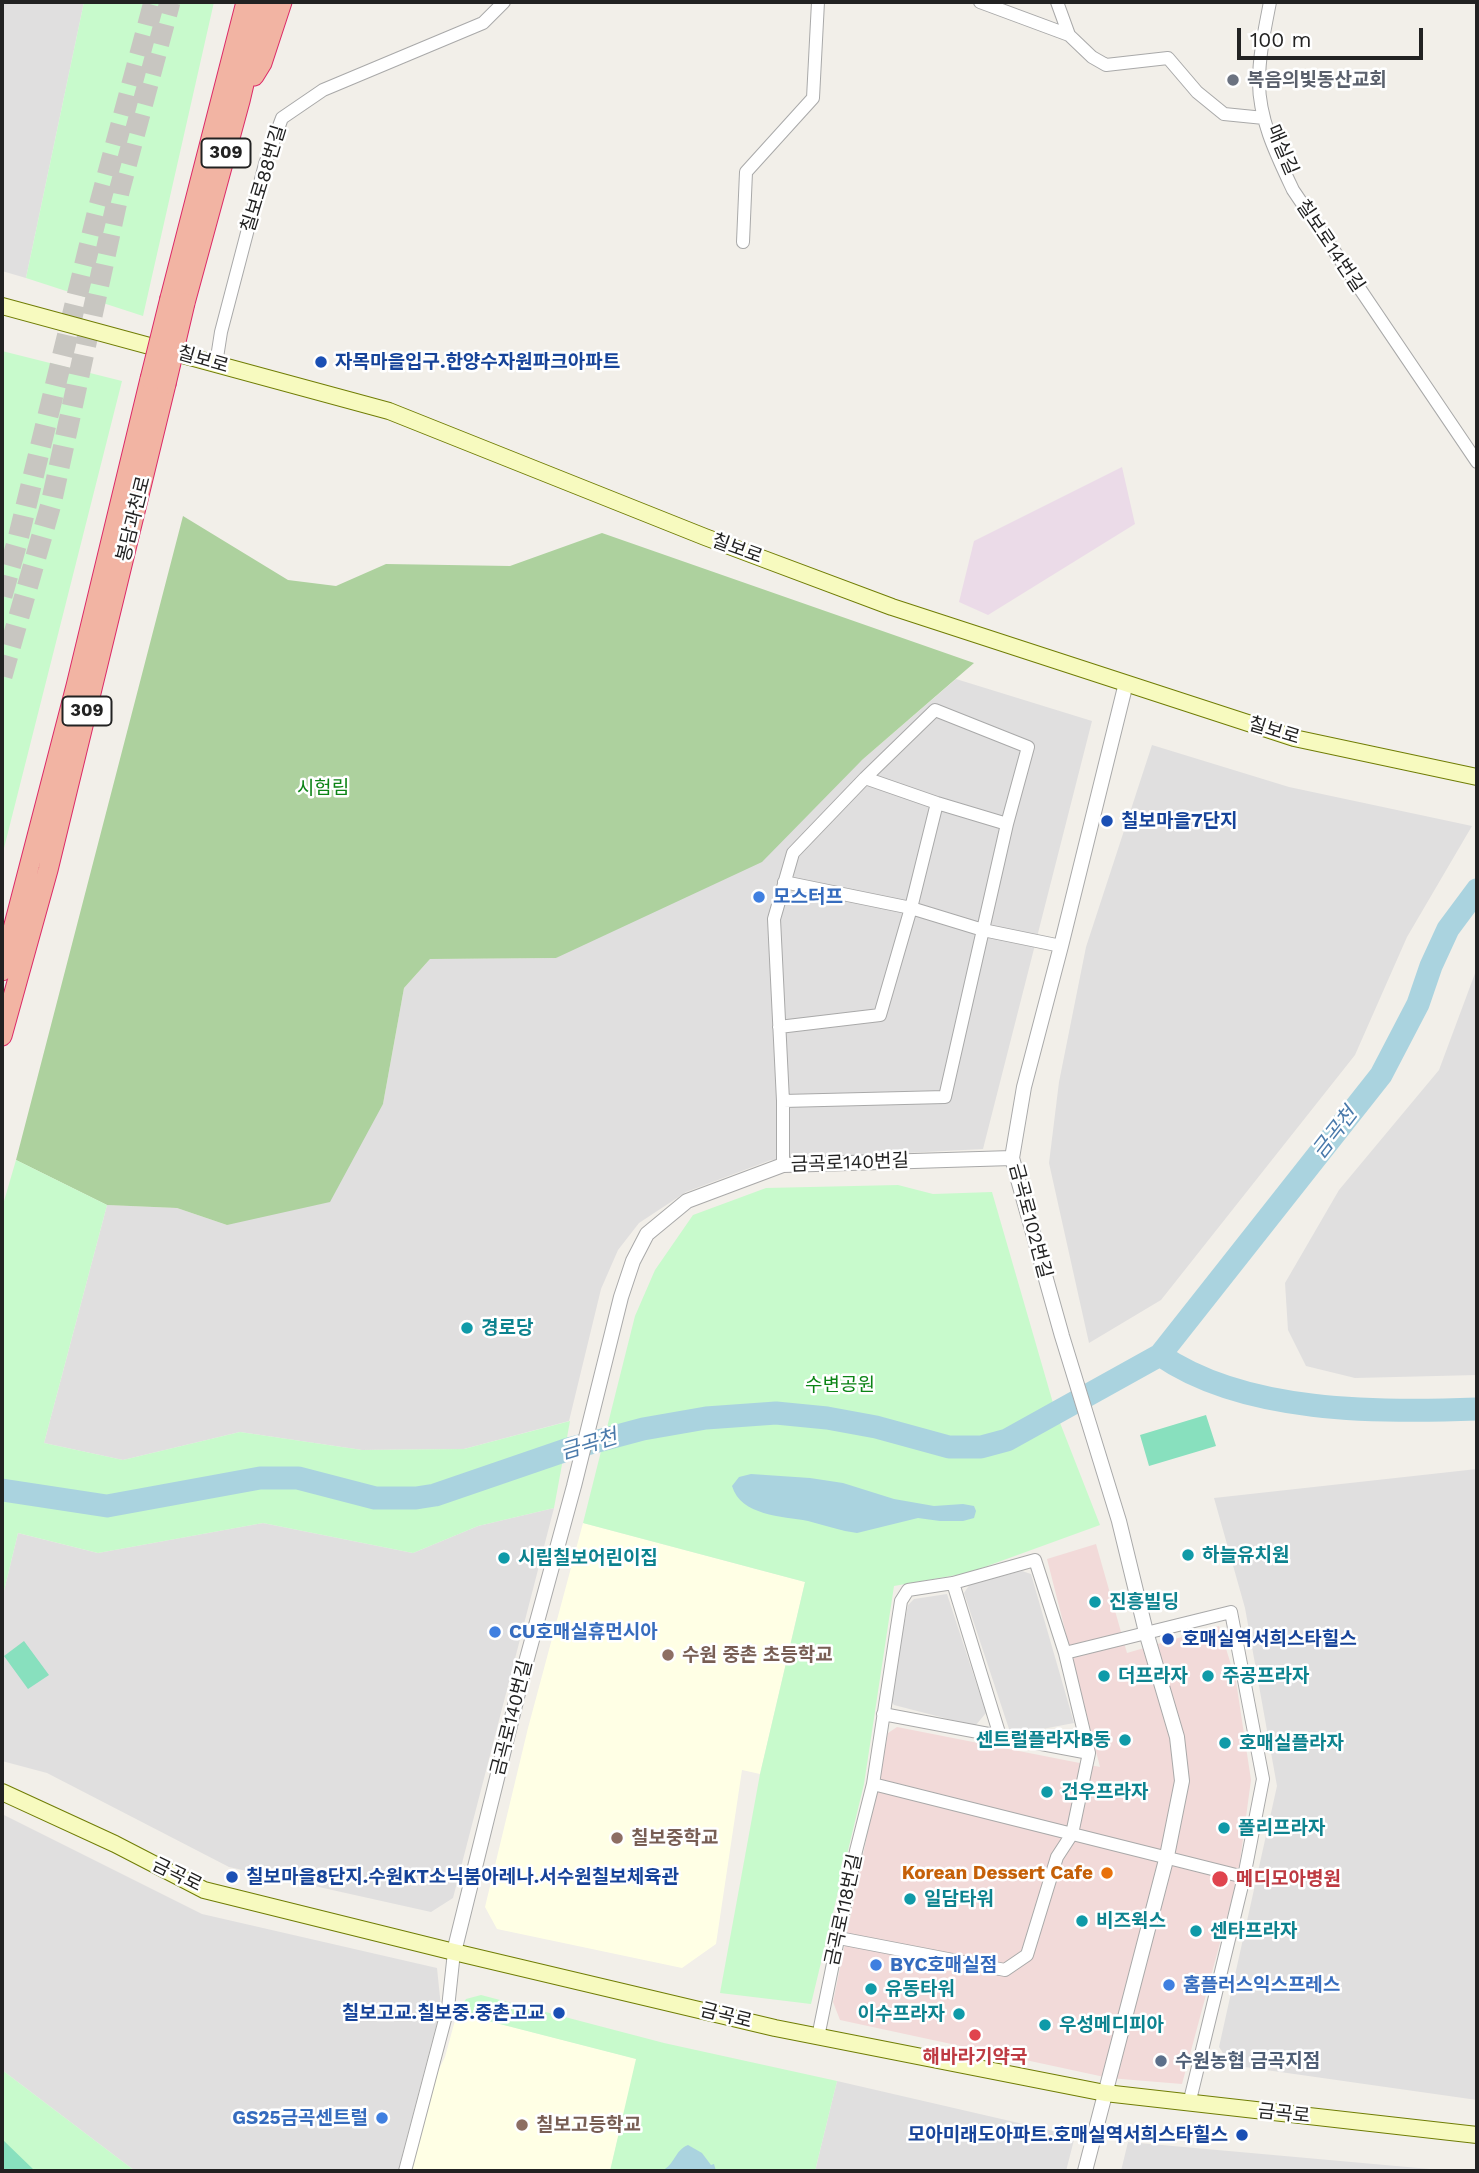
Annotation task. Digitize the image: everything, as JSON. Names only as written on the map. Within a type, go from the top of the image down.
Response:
[{"type":"highway","points":[[231,98],[226,37],[234,2]]},
{"type":"highway","name":"봉담과천로","points":[[231,98],[246,2]]},
{"type":"highway","name":"봉담과천로","points":[[2,1036],[48,870],[178,300],[231,98],[264,2]]},
{"type":"highway","points":[[231,98],[262,63],[282,2]]},
{"type":"highway","name":"봉담과천로","points":[[2,971],[158,382]]},
{"type":"main road","name":"칠보로","points":[[2,306],[389,411],[705,537],[879,602],[1294,738],[1477,777]]},
{"type":"main road","name":"금곡로","points":[[2,1792],[204,1889],[454,1952],[818,2037],[1105,2093],[1477,2135]]},
{"type":"street","name":"칠보로88번길","points":[[216,364],[221,332],[265,164],[282,118],[323,90],[483,23],[504,2]]},
{"type":"street","points":[[743,242],[746,172],[813,98],[818,2]]},
{"type":"street","points":[[980,2],[1069,34]]},
{"type":"street","points":[[1057,2],[1069,34],[1092,58],[1106,65],[1168,58],[1197,92],[1224,114],[1264,118]]},
{"type":"street","name":"칠보로14번길","points":[[1270,2],[1259,83],[1264,118],[1273,147],[1293,190],[1477,462]]},
{"type":"street","name":"매실길","points":[[1276,2],[1265,59],[1265,94],[1270,124],[1298,186],[1477,455]]},
{"type":"street","name":"금곡로102번길","points":[[1085,2171],[1167,1856],[1182,1781],[1177,1737],[1146,1632],[1119,1521],[1095,1450],[1012,1158],[1024,1087],[1126,683]]},
{"type":"street","points":[[783,1101],[945,1097],[1007,824],[1028,747],[935,710],[793,853],[774,919],[783,1101],[783,1165]]},
{"type":"street","points":[[865,778],[1007,824]]},
{"type":"street","points":[[779,1027],[880,1015],[911,908],[937,803]]},
{"type":"street","points":[[785,882],[911,908],[983,930],[1061,946]]},
{"type":"street","name":"금곡로140번길","points":[[454,1952],[621,1297],[633,1261],[647,1234],[687,1201],[783,1165],[1012,1158]]},
{"type":"street","name":"금곡로118번길","points":[[818,2037],[856,1851],[873,1784],[901,1601],[908,1590],[953,1583],[1035,1560],[1066,1653]]},
{"type":"street","points":[[953,1583],[1000,1736]]},
{"type":"street","points":[[839,1938],[1005,1970],[1027,1955],[1056,1857],[1072,1834],[1089,1753],[1066,1653],[1231,1612],[1263,1779],[1244,1877],[1189,2104]]},
{"type":"street","points":[[883,1714],[1089,1753]]},
{"type":"street","points":[[873,1784],[1244,1877]]},
{"type":"street","points":[[405,2171],[449,2008],[454,1952]]},
{"type":"shaded area","points":[[2,2],[84,2],[26,278],[2,271]]},
{"type":"shaded area","points":[[1122,467],[1135,524],[988,615],[959,602],[974,541]]},
{"type":"shaded area","points":[[956,679],[1092,721],[983,1149],[771,1160],[686,1192],[639,1223],[618,1250],[601,1289],[569,1421],[464,1449],[362,1450],[240,1432],[123,1460],[44,1443],[107,1205],[177,1208],[227,1225],[383,1104],[404,988],[430,959],[556,958],[862,760]]},
{"type":"shaded area","points":[[1152,745],[1289,787],[1472,826],[1407,937],[1355,1055],[1161,1300],[1089,1343],[1049,1163],[1059,1082],[1086,947]]},
{"type":"shaded area","points":[[1477,968],[1477,1375],[1355,1378],[1306,1366],[1288,1330],[1285,1283],[1339,1190],[1439,1070]]},
{"type":"shaded area","points":[[1477,1469],[1477,2100],[1231,2065],[1219,2047],[1277,1786],[1245,1608],[1214,1498]]},
{"type":"shaded area","points":[[554,1508],[453,1898],[431,1912],[229,1867],[47,1773],[2,1761],[2,1599],[18,1533],[98,1553],[263,1523],[413,1553],[478,1526]]},
{"type":"shaded area","points":[[583,1523],[805,1582],[760,1774],[742,1770],[716,1944],[682,1968],[497,1929],[485,1907],[528,1728]]},
{"type":"shaded area","points":[[1096,1544],[1127,1653],[1219,1626],[1236,1681],[1251,1780],[1238,1876],[1182,2084],[1109,2078],[840,2020],[833,2002],[888,1733],[897,1727],[1100,1767],[1047,1559]]},
{"type":"shaded area","points":[[1022,1571],[1031,1574],[1074,1723],[1011,1735],[964,1593],[970,1584]]},
{"type":"shaded area","points":[[947,1594],[986,1713],[975,1726],[894,1705],[889,1698],[908,1605],[914,1599]]},
{"type":"shaded area","points":[[2,1814],[202,1914],[437,1968],[441,2007],[398,2171],[135,2171],[2,2070]]},
{"type":"shaded area","name":"칠보고등학교","points":[[457,2013],[637,2059],[610,2171],[411,2171],[434,2079],[445,2057]]},
{"type":"shaded area","points":[[837,2081],[1075,2136],[1066,2171],[815,2171]]},
{"type":"shaded area","points":[[1128,2142],[1452,2171],[1121,2171]]},
{"type":"green space","points":[[84,2],[214,2],[143,316],[26,278]]},
{"type":"green space","points":[[2,351],[122,381],[2,856]]},
{"type":"green space","name":"시험림","points":[[183,516],[288,580],[336,586],[386,564],[510,566],[602,533],[974,663],[862,760],[762,862],[556,958],[430,959],[404,988],[383,1104],[330,1202],[227,1225],[177,1208],[107,1205],[16,1160]]},
{"type":"green space","points":[[16,1160],[107,1205],[44,1443],[123,1460],[240,1432],[362,1450],[464,1449],[570,1421],[554,1508],[478,1526],[413,1553],[263,1523],[98,1553],[18,1533],[2,1599],[2,1208]]},
{"type":"green space","name":"수변공원","points":[[898,1185],[933,1194],[992,1192],[1055,1410],[1100,1525],[968,1573],[894,1586],[864,1784],[811,2004],[720,1993],[760,1774],[805,1582],[583,1523],[635,1316],[655,1270],[693,1215],[766,1188]]},
{"type":"green space","points":[[1206,1415],[1216,1446],[1149,1466],[1140,1435]]},
{"type":"green space","points":[[24,1641],[49,1675],[28,1689],[4,1656]]},
{"type":"green space","points":[[481,1995],[664,2043],[837,2081],[815,2171],[610,2171],[636,2059],[457,2013],[466,1999]]},
{"type":"green space","points":[[2,2070],[135,2171],[2,2171]]},
{"type":"green space","points":[[2,2139],[35,2171],[2,2171]]},
{"type":"water","points":[[751,1474],[843,1483],[894,1499],[934,1506],[963,1504],[974,1506],[976,1511],[974,1518],[963,1521],[918,1518],[857,1533],[753,1509],[737,1496],[732,1486],[739,1477]]},
{"type":"water","points":[[688,2145],[702,2153],[711,2165],[714,2164],[716,2171],[662,2171],[670,2165],[680,2150]]},
{"type":"waterway","name":"금곡천","points":[[2,1490],[107,1506],[260,1478],[298,1478],[375,1498],[416,1498],[435,1495],[572,1448],[643,1429],[706,1418],[776,1413],[827,1418],[876,1427],[949,1447],[981,1447],[1007,1440],[1160,1355],[1381,1075],[1418,1004],[1448,929],[1477,890]]},
{"type":"waterway","name":"금곡천","points":[[1160,1355],[1194,1374],[1271,1399],[1355,1409],[1477,1409]]},
{"type":"tunnel","points":[[2,596],[98,210],[154,2]]},
{"type":"tunnel","points":[[2,676],[51,504],[119,192],[170,2]]},
{"type":"place","name":"복음의빛동산교회","points":[[1233,80]]},
{"type":"place","name":"자목마을입구.한양수자원파크아파트","points":[[321,362]]},
{"type":"place","name":"칠보마을7단지","points":[[1107,821]]},
{"type":"place","name":"모스터프","points":[[759,897]]},
{"type":"place","name":"경로당","points":[[467,1328]]},
{"type":"place","name":"하늘유치원","points":[[1188,1555]]},
{"type":"place","name":"시립칠보어린이집","points":[[504,1558]]},
{"type":"place","name":"진흥빌딩","points":[[1095,1602]]},
{"type":"place","name":"CU호매실휴먼시아","points":[[495,1632]]},
{"type":"place","name":"호매실역서희스타힐스","points":[[1168,1639]]},
{"type":"place","name":"수원 중촌 초등학교","points":[[668,1655]]},
{"type":"place","name":"더프라자","points":[[1104,1676]]},
{"type":"place","name":"주공프라자","points":[[1208,1676]]},
{"type":"place","name":"센트럴플라자B동","points":[[1125,1740]]},
{"type":"place","name":"호매실플라자","points":[[1225,1743]]},
{"type":"place","name":"건우프라자","points":[[1047,1792]]},
{"type":"place","name":"폴리프라자","points":[[1224,1828]]},
{"type":"place","name":"칠보중학교","points":[[617,1838]]},
{"type":"place","name":"Korean Dessert Cafe","points":[[1107,1873]]},
{"type":"place","name":"칠보마을8단지.수원KT소닉붐아레나.서수원칠보체육관","points":[[232,1877]]},
{"type":"place","name":"메디모아병원","points":[[1220,1879]]},
{"type":"place","name":"일담타워","points":[[910,1899]]},
{"type":"place","name":"비즈윅스","points":[[1082,1921]]},
{"type":"place","name":"센타프라자","points":[[1196,1931]]},
{"type":"place","name":"BYC호매실점","points":[[876,1965]]},
{"type":"place","name":"홈플러스익스프레스","points":[[1169,1985]]},
{"type":"place","name":"유동타워","points":[[871,1989]]},
{"type":"place","name":"칠보고교.칠보중.중촌고교","points":[[559,2013]]},
{"type":"place","name":"이수프라자","points":[[959,2014]]},
{"type":"place","name":"우성메디피아","points":[[1045,2025]]},
{"type":"place","name":"해바라기약국","points":[[975,2035]]},
{"type":"place","name":"수원농협 금곡지점","points":[[1161,2061]]},
{"type":"place","name":"GS25금곡센트럴","points":[[382,2118]]},
{"type":"place","name":"칠보고등학교","points":[[522,2125]]},
{"type":"place","name":"모아미래도아파트.호매실역서희스타힐스","points":[[1242,2135]]}]
